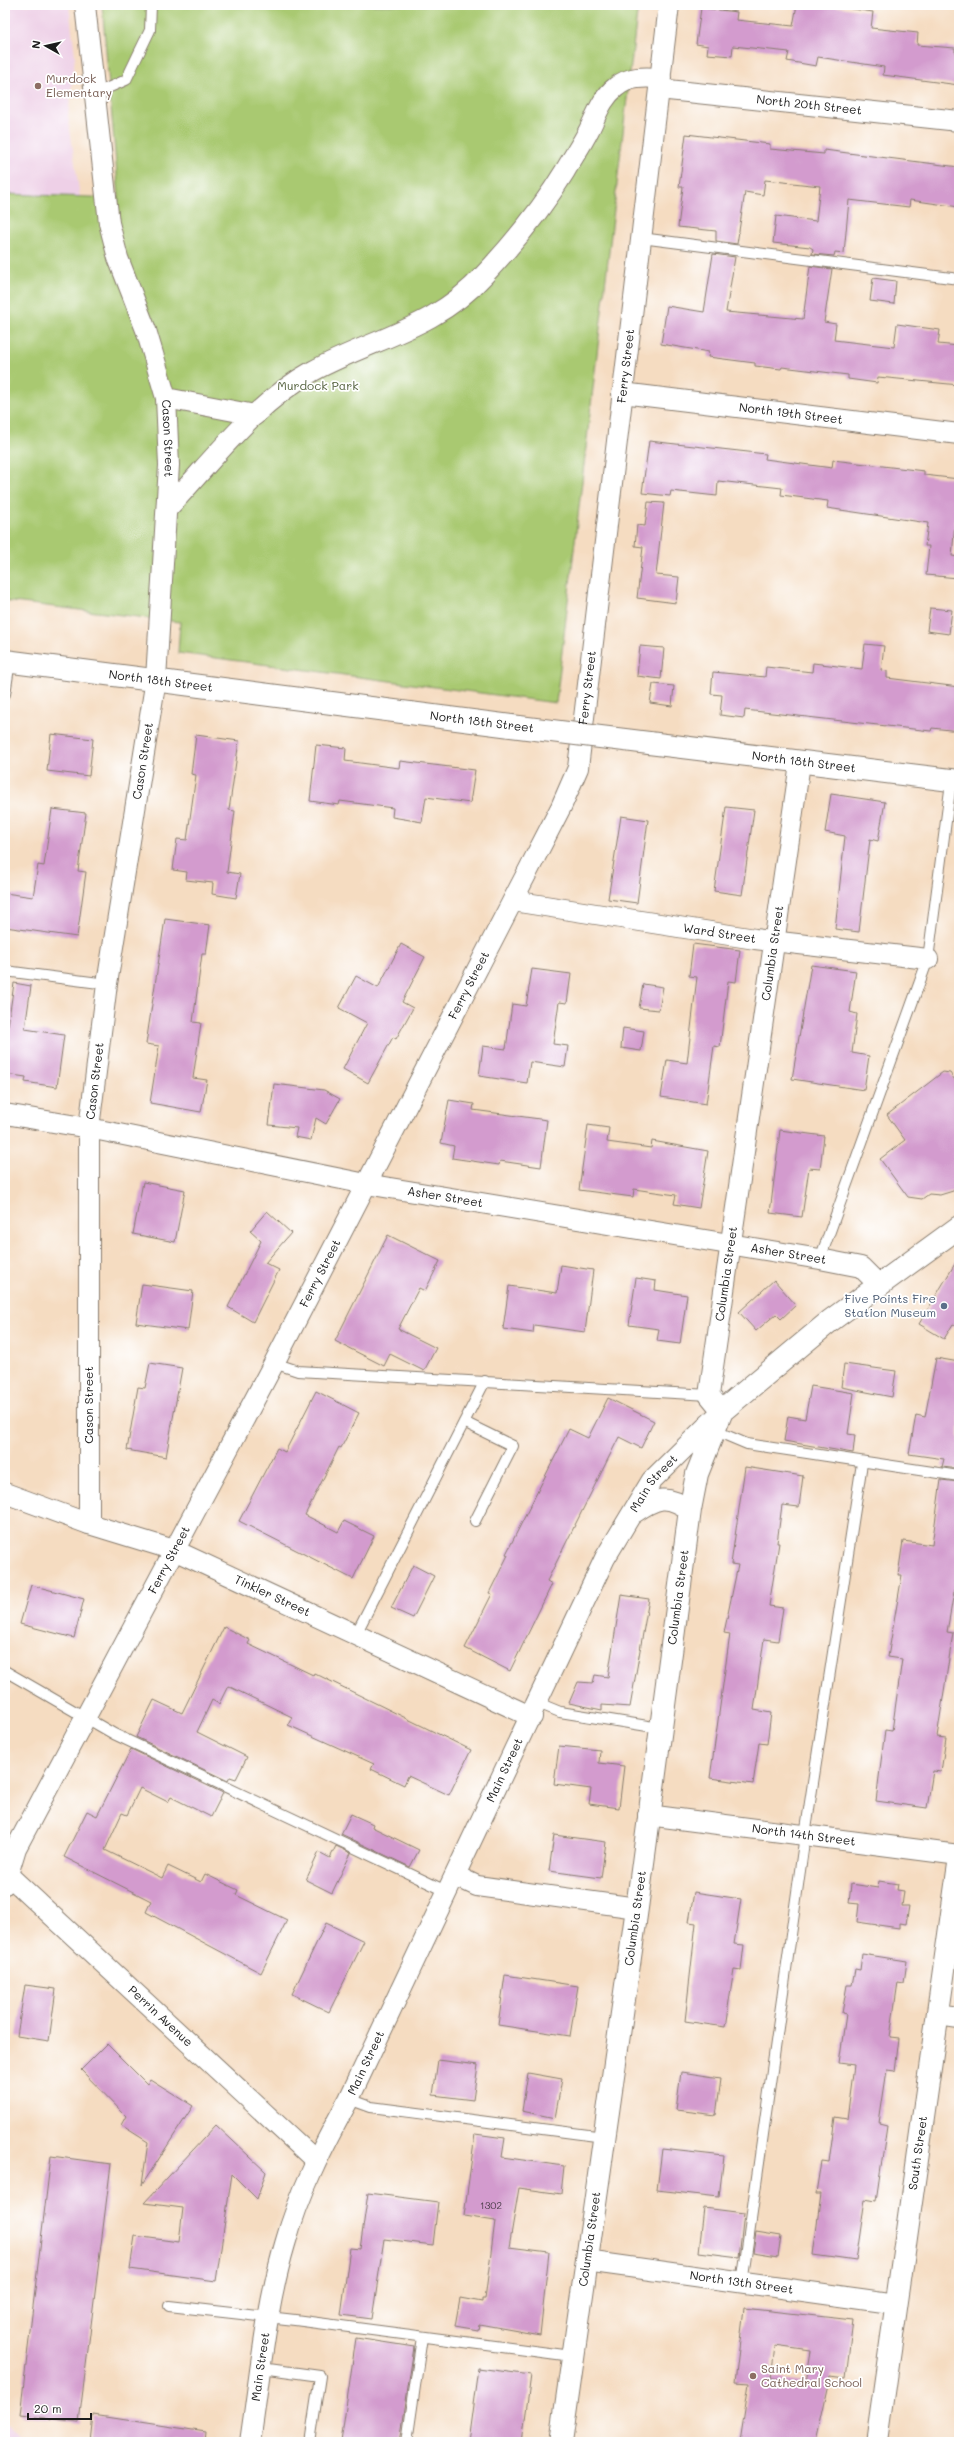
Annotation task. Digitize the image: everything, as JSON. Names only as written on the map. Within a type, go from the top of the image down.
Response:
[{"type":"main road","name":"North 18th Street","points":[[7,661],[650,743],[955,785]]},
{"type":"main road","name":"Main Street","points":[[716,1403],[880,1286],[959,1227]]},
{"type":"main road","name":"Columbia Street","points":[[561,2442],[572,2356],[637,1908],[648,1815],[690,1510],[697,1474],[716,1432],[716,1403]]},
{"type":"main road","name":"South Street","points":[[877,2442],[959,1864]]},
{"type":"street","name":"Cason Street","points":[[85,5],[109,223],[118,258],[146,330],[166,398],[169,428],[168,508],[156,679],[107,984],[89,1128],[89,1524]]},
{"type":"street","name":"Ferry Street","points":[[6,1876],[16,1848],[274,1364],[561,807],[578,768],[669,5]]},
{"type":"street","name":"North 20th Street","points":[[168,508],[255,415],[287,387],[313,371],[438,315],[463,297],[511,246],[541,209],[588,132],[605,97],[624,80],[639,77],[660,83],[959,121]]},
{"type":"street","name":"North 19th Street","points":[[622,393],[959,434]]},
{"type":"street","points":[[166,398],[255,415]]},
{"type":"street","name":"Columbia Street","points":[[716,1403],[731,1244],[773,941],[800,763]]},
{"type":"street","name":"Ward Street","points":[[513,901],[773,941],[928,959]]},
{"type":"street","name":"Asher Street","points":[[5,1114],[89,1128],[366,1184],[820,1259],[861,1268],[880,1286]]},
{"type":"street","name":"Main Street","points":[[250,2442],[269,2316],[285,2244],[316,2160],[349,2099],[606,1558],[634,1513],[652,1480],[716,1403]]},
{"type":"street","name":"Tinkler Street","points":[[5,1493],[89,1524],[174,1550],[356,1634],[535,1710]]},
{"type":"street","points":[[634,1513],[649,1502],[664,1499],[675,1500],[690,1510]]},
{"type":"street","name":"North 14th Street","points":[[648,1815],[959,1855]]},
{"type":"street","name":"Perrin Avenue","points":[[6,1876],[316,2160]]},
{"type":"street","points":[[452,1884],[477,1886],[637,1908]]},
{"type":"street","points":[[938,2015],[959,2018]]},
{"type":"street","name":"North 13th Street","points":[[586,2261],[742,2284],[897,2304]]},
{"type":"lane","points":[[94,94],[126,80],[150,30],[151,5]]},
{"type":"lane","points":[[641,238],[959,279]]},
{"type":"lane","points":[[5,694],[7,661]]},
{"type":"lane","points":[[820,1259],[928,959],[955,785]]},
{"type":"lane","points":[[5,971],[107,984]]},
{"type":"lane","points":[[274,1364],[298,1371],[484,1382],[716,1403]]},
{"type":"lane","points":[[356,1634],[484,1382]]},
{"type":"lane","points":[[464,1422],[513,1446],[475,1521]]},
{"type":"lane","points":[[716,1432],[747,1444],[959,1476]]},
{"type":"lane","points":[[742,2284],[805,1835],[862,1462]]},
{"type":"lane","points":[[5,1671],[85,1718],[452,1884]]},
{"type":"lane","points":[[535,1710],[560,1712],[660,1728]]},
{"type":"lane","points":[[349,2099],[371,2107],[604,2137]]},
{"type":"lane","points":[[169,2306],[269,2316],[572,2356]]},
{"type":"lane","points":[[407,2442],[422,2337]]},
{"type":"lane","points":[[261,2368],[320,2376],[310,2442]]},
{"type":"shaded area","name":"Murdock Elementary","points":[[5,5],[69,5],[75,56],[68,116],[80,197],[5,194]]},
{"type":"shaded area","points":[[5,2423],[24,2442],[5,2442]]},
{"type":"green space","name":"Murdock Park","points":[[102,5],[638,5],[556,703],[178,653],[180,622],[5,601],[5,194],[119,198]]},
{"type":"building","points":[[797,5],[827,5],[873,12],[871,28],[918,33],[917,45],[955,48],[955,52],[959,53],[959,85],[883,75],[884,67],[818,57],[816,66],[787,61],[789,52],[733,46],[732,56],[707,54],[708,46],[696,44],[701,8],[737,12],[736,20],[793,26]]},
{"type":"building","points":[[686,134],[770,144],[770,149],[824,154],[824,150],[959,167],[959,207],[910,200],[909,207],[849,200],[844,253],[835,252],[834,256],[812,254],[813,249],[810,247],[773,243],[776,216],[816,221],[820,186],[765,180],[763,195],[745,192],[737,244],[716,241],[716,231],[678,227],[683,187],[679,187]]},
{"type":"building","points":[[713,254],[735,257],[726,312],[803,319],[810,266],[832,269],[824,322],[836,324],[834,340],[894,347],[897,324],[940,330],[938,344],[959,346],[959,385],[878,377],[877,383],[848,379],[848,375],[782,367],[781,369],[755,366],[755,363],[708,357],[709,352],[661,344],[667,306],[704,312]]},
{"type":"building","points":[[873,278],[896,281],[894,304],[870,301]]},
{"type":"building","points":[[649,441],[766,454],[765,459],[832,468],[833,460],[924,471],[924,475],[959,479],[952,556],[959,557],[958,578],[926,575],[929,546],[925,546],[928,523],[827,508],[828,501],[781,495],[782,488],[718,481],[717,496],[671,491],[670,496],[642,493]]},
{"type":"building","points":[[648,502],[664,503],[656,575],[679,577],[676,603],[637,598],[643,547],[635,546],[637,525],[645,526]]},
{"type":"building","points":[[930,608],[952,610],[949,634],[927,631]]},
{"type":"building","points":[[865,644],[884,646],[881,670],[887,671],[887,678],[959,687],[959,731],[932,728],[931,731],[745,710],[744,718],[720,715],[722,695],[711,694],[713,672],[765,677],[766,667],[812,672],[813,663],[862,669]]},
{"type":"building","points":[[640,646],[664,648],[661,679],[637,676]]},
{"type":"building","points":[[653,684],[674,686],[672,706],[650,703]]},
{"type":"building","points":[[51,734],[93,739],[89,776],[47,771]]},
{"type":"building","points":[[196,735],[239,741],[229,810],[235,811],[227,872],[240,874],[236,898],[212,894],[213,883],[186,880],[187,872],[173,870],[177,839],[187,840],[196,775],[191,774]]},
{"type":"building","points":[[316,745],[346,748],[345,761],[399,768],[400,761],[475,770],[470,803],[426,797],[422,822],[392,817],[393,808],[340,801],[339,805],[310,801]]},
{"type":"building","points":[[831,794],[885,802],[878,841],[870,839],[859,932],[835,929],[845,836],[825,832]]},
{"type":"building","points":[[726,807],[754,810],[742,895],[714,891]]},
{"type":"building","points":[[52,809],[86,813],[78,871],[86,872],[77,937],[5,927],[5,893],[33,897],[38,865],[44,866]]},
{"type":"building","points":[[621,816],[648,820],[637,903],[608,899]]},
{"type":"building","points":[[165,919],[210,925],[206,954],[202,954],[193,1022],[201,1023],[193,1078],[207,1080],[201,1112],[150,1103],[159,1046],[146,1044]]},
{"type":"building","points":[[401,944],[425,957],[402,1002],[413,1008],[396,1039],[393,1037],[368,1083],[343,1069],[367,1023],[339,1008],[356,976],[378,988]]},
{"type":"building","points":[[693,944],[740,950],[736,982],[728,981],[720,1047],[714,1046],[706,1104],[661,1097],[667,1060],[687,1063],[697,977],[689,976]]},
{"type":"building","points":[[811,965],[856,971],[850,1012],[857,1014],[852,1053],[869,1056],[864,1090],[792,1079]]},
{"type":"building","points":[[532,969],[571,974],[567,1003],[559,1002],[553,1044],[568,1046],[565,1067],[530,1062],[527,1083],[479,1076],[483,1046],[506,1049],[512,1004],[526,1006]]},
{"type":"building","points":[[14,983],[31,986],[25,1029],[64,1035],[57,1087],[25,1082],[26,1077],[5,1074],[5,1026],[8,1026]]},
{"type":"building","points":[[643,984],[663,987],[659,1010],[639,1008]]},
{"type":"building","points":[[623,1028],[644,1031],[641,1051],[621,1048]]},
{"type":"building","points":[[943,1072],[950,1073],[959,1086],[959,1186],[953,1191],[940,1195],[929,1194],[922,1199],[908,1197],[880,1159],[905,1140],[887,1115]]},
{"type":"building","points":[[274,1084],[324,1090],[340,1099],[326,1124],[316,1118],[311,1140],[295,1137],[297,1128],[269,1125]]},
{"type":"building","points":[[449,1100],[474,1104],[473,1110],[547,1120],[541,1167],[500,1161],[499,1165],[452,1158],[454,1146],[441,1143]]},
{"type":"building","points":[[588,1125],[609,1128],[607,1142],[651,1148],[652,1141],[708,1151],[699,1208],[674,1204],[676,1195],[634,1189],[633,1197],[579,1190]]},
{"type":"building","points":[[780,1130],[824,1136],[820,1169],[809,1168],[802,1217],[770,1213]]},
{"type":"building","points":[[143,1182],[185,1190],[175,1242],[133,1234]]},
{"type":"building","points":[[267,1211],[291,1233],[265,1263],[279,1270],[253,1322],[228,1307],[261,1241],[250,1231]]},
{"type":"building","points":[[388,1235],[440,1261],[425,1291],[419,1288],[398,1329],[436,1348],[424,1371],[390,1354],[384,1366],[335,1341]]},
{"type":"building","name":"Five Points Fire Station Museum","points":[[959,1257],[959,1327],[953,1324],[944,1339],[919,1324]]},
{"type":"building","points":[[561,1265],[593,1270],[585,1332],[534,1325],[533,1333],[503,1329],[509,1286],[557,1293]]},
{"type":"building","points":[[636,1278],[656,1281],[655,1290],[687,1295],[680,1344],[657,1341],[659,1329],[629,1325]]},
{"type":"building","points":[[774,1280],[796,1305],[781,1319],[776,1314],[756,1331],[739,1312]]},
{"type":"building","points":[[142,1284],[193,1291],[188,1330],[136,1323]]},
{"type":"building","points":[[936,1358],[959,1362],[959,1469],[942,1467],[944,1459],[909,1454],[916,1415],[925,1417]]},
{"type":"building","points":[[150,1363],[182,1368],[166,1457],[127,1450],[138,1387],[145,1388]]},
{"type":"building","points":[[844,1364],[896,1371],[892,1397],[841,1387]]},
{"type":"building","points":[[811,1386],[854,1393],[848,1434],[855,1435],[853,1453],[784,1441],[788,1416],[805,1419]]},
{"type":"building","points":[[316,1391],[359,1413],[341,1448],[339,1447],[305,1515],[338,1532],[344,1521],[374,1536],[353,1579],[239,1521],[277,1448],[285,1452]]},
{"type":"building","points":[[608,1398],[654,1421],[641,1448],[619,1437],[547,1581],[552,1584],[510,1671],[465,1648],[492,1594],[489,1593],[508,1555],[506,1554],[569,1429],[588,1438]]},
{"type":"building","points":[[745,1467],[803,1476],[799,1507],[782,1505],[777,1543],[779,1543],[769,1606],[783,1608],[778,1641],[764,1639],[754,1710],[771,1713],[767,1744],[759,1743],[753,1784],[710,1778],[730,1634],[724,1633],[738,1565],[731,1564]]},
{"type":"building","points":[[941,1480],[959,1482],[959,1563],[947,1632],[953,1633],[937,1737],[946,1738],[941,1772],[933,1771],[927,1808],[876,1801],[885,1730],[892,1731],[902,1659],[888,1657],[902,1575],[898,1575],[903,1541],[932,1545]]},
{"type":"building","points":[[413,1565],[434,1576],[413,1618],[391,1608]]},
{"type":"building","points":[[31,1585],[84,1599],[74,1638],[20,1624]]},
{"type":"building","points":[[621,1595],[649,1599],[630,1707],[602,1705],[602,1710],[569,1703],[578,1682],[593,1683],[595,1675],[608,1677]]},
{"type":"building","points":[[224,1627],[250,1640],[248,1644],[313,1675],[314,1673],[471,1750],[449,1795],[408,1776],[404,1785],[371,1769],[374,1764],[288,1725],[292,1717],[228,1686],[219,1704],[212,1700],[197,1732],[247,1757],[236,1779],[230,1777],[228,1781],[136,1737],[154,1700],[182,1713]]},
{"type":"building","points":[[559,1746],[600,1750],[599,1763],[624,1766],[619,1808],[589,1804],[591,1789],[554,1784]]},
{"type":"building","points":[[131,1749],[223,1793],[211,1817],[171,1797],[168,1802],[140,1788],[127,1815],[122,1813],[105,1850],[162,1878],[168,1866],[201,1882],[205,1874],[238,1890],[236,1895],[287,1920],[261,1973],[146,1912],[151,1901],[64,1857],[87,1811],[97,1816]]},
{"type":"building","points":[[351,1814],[373,1824],[372,1827],[419,1850],[410,1867],[341,1834]]},
{"type":"building","points":[[554,1835],[606,1842],[601,1878],[549,1871]]},
{"type":"building","points":[[336,1846],[351,1853],[332,1893],[306,1880],[319,1852],[330,1858]]},
{"type":"building","points":[[879,1881],[898,1884],[897,1890],[904,1891],[902,1906],[909,1906],[906,1924],[899,1923],[899,1928],[857,1922],[859,1904],[849,1903],[851,1884],[878,1888]]},
{"type":"building","points":[[694,1892],[741,1899],[734,1944],[744,1945],[741,1970],[734,1969],[725,2027],[685,2021],[696,1923],[689,1922]]},
{"type":"building","points":[[326,1923],[364,1941],[329,2012],[292,1994]]},
{"type":"building","points":[[862,1954],[907,1961],[904,1983],[898,1982],[890,2037],[899,2038],[895,2071],[887,2070],[879,2123],[887,2125],[876,2201],[865,2199],[856,2261],[813,2255],[821,2193],[816,2193],[821,2161],[829,2162],[835,2117],[847,2119],[854,2065],[839,2063],[846,2014],[842,2013],[847,1985],[852,1985],[855,1969],[860,1970]]},
{"type":"building","points":[[505,1975],[578,1986],[570,2036],[498,2025]]},
{"type":"building","points":[[25,1985],[56,1989],[49,2041],[17,2036]]},
{"type":"building","points":[[107,2044],[147,2084],[150,2079],[193,2106],[142,2185],[148,2142],[121,2125],[126,2116],[81,2070]]},
{"type":"building","points":[[438,2060],[478,2065],[473,2100],[433,2095]]},
{"type":"building","points":[[681,2072],[721,2078],[716,2115],[676,2110]]},
{"type":"building","points":[[528,2073],[562,2079],[555,2118],[522,2111]]},
{"type":"building","points":[[216,2125],[266,2172],[257,2199],[232,2174],[216,2281],[130,2269],[135,2236],[179,2242],[183,2208],[144,2203]]},
{"type":"building","points":[[475,2134],[505,2138],[502,2157],[564,2166],[561,2194],[519,2188],[509,2247],[549,2252],[540,2335],[479,2324],[478,2330],[455,2326],[460,2298],[482,2302],[482,2299],[485,2299],[495,2221],[464,2216]]},
{"type":"building","points":[[662,2149],[724,2156],[719,2197],[657,2190]]},
{"type":"building","points":[[51,2156],[111,2164],[79,2422],[20,2415]]},
{"type":"building","points":[[368,2193],[438,2202],[433,2245],[384,2239],[372,2319],[341,2315],[350,2248],[360,2249]]},
{"type":"building","points":[[704,2208],[744,2213],[739,2257],[699,2252]]},
{"type":"building","points":[[756,2232],[781,2236],[778,2256],[753,2252]]},
{"type":"building","name":"Saint Mary Cathedral School","points":[[744,2308],[853,2320],[846,2377],[831,2375],[816,2442],[740,2442],[749,2383],[735,2382]],"holes":[[[775,2346],[811,2351],[806,2382],[771,2378]]]},
{"type":"building","points":[[356,2338],[414,2347],[400,2442],[341,2442]]},
{"type":"building","points":[[478,2368],[531,2375],[522,2442],[468,2442]]},
{"type":"building","points":[[93,2415],[206,2432],[205,2442],[90,2442]]},
{"type":"place","name":"Murdock Elementary","points":[[38,86]]},
{"type":"place","name":"Five Points Fire Station Museum","points":[[944,1306]]},
{"type":"place","name":"Saint Mary Cathedral School","points":[[753,2376]]}]
